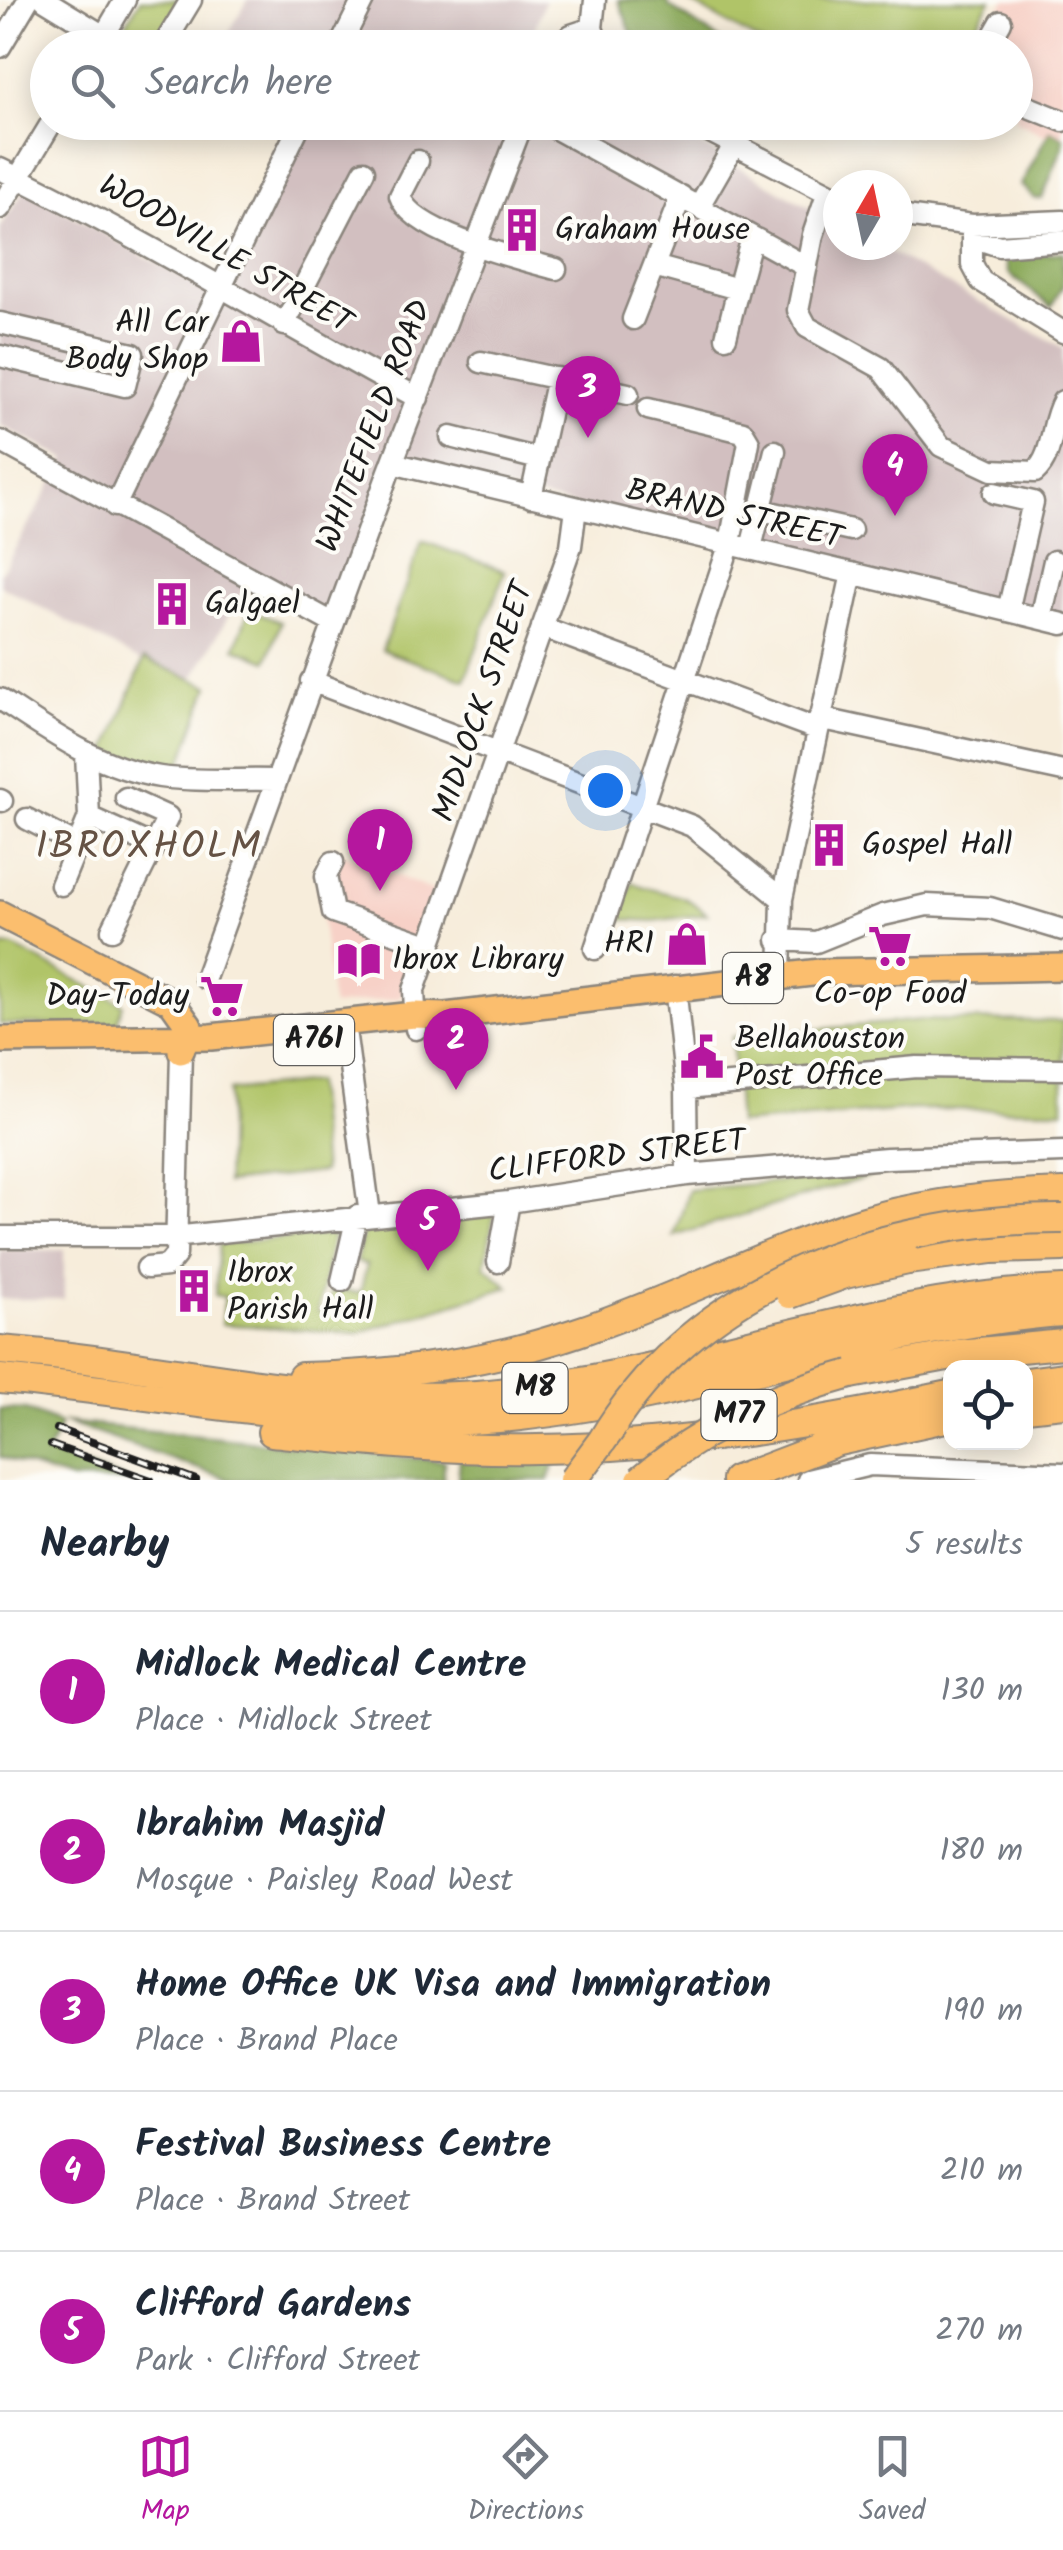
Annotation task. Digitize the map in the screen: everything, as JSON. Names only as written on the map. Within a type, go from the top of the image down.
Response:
[{"type":"highway","name":"M8","points":[[231,1379],[398,1374],[473,1361],[579,1332],[865,1221],[973,1199],[1063,1193]]},
{"type":"highway","name":"M8","points":[[602,1440],[639,1384],[680,1345],[731,1308],[794,1273],[857,1248],[929,1228],[980,1221],[1063,1219]]},
{"type":"highway","name":"M8","points":[[602,1440],[665,1373],[734,1322],[816,1284],[908,1260],[992,1249],[1063,1246]]},
{"type":"highway","name":"M8","points":[[0,1350],[336,1396],[489,1394],[623,1374],[931,1304],[1063,1290]]},
{"type":"highway","name":"M8","points":[[0,1379],[302,1416],[482,1419],[602,1404],[864,1344],[1063,1312]]},
{"type":"highway","name":"M77","points":[[640,1480],[680,1450],[738,1416],[850,1374],[958,1354],[1063,1344]]},
{"type":"highway","points":[[1033,1381],[1063,1377]]},
{"type":"highway","name":"M8","points":[[0,1396],[374,1442],[539,1449],[728,1436],[943,1396]]},
{"type":"highway","points":[[1033,1406],[1063,1403]]},
{"type":"highway","name":"M77","points":[[736,1480],[812,1449],[943,1418]]},
{"type":"highway","points":[[572,1480],[602,1440]]},
{"type":"main road","points":[[8,926],[172,1002],[187,1021],[184,1044]]},
{"type":"main road","name":"A8","points":[[445,1016],[780,976],[938,966],[1063,967]]},
{"type":"main road","name":"A761","points":[[0,1056],[346,1037],[445,1016]]},
{"type":"main road","name":"A761","points":[[0,1040],[184,1044],[415,1022]]},
{"type":"street","points":[[0,47],[28,0]]},
{"type":"street","points":[[45,0],[84,30]]},
{"type":"street","points":[[107,30],[125,0]]},
{"type":"street","points":[[173,30],[191,0]]},
{"type":"street","points":[[348,30],[363,0]]},
{"type":"street","points":[[594,0],[595,30]]},
{"type":"street","points":[[996,30],[1001,22]]},
{"type":"street","points":[[1033,109],[1063,122]]},
{"type":"street","points":[[0,208],[10,173],[37,140]]},
{"type":"street","points":[[115,506],[293,140]]},
{"type":"street","name":"WHITEFIELD ROAD","points":[[205,978],[311,681],[515,140]]},
{"type":"street","points":[[578,140],[807,267]]},
{"type":"street","points":[[722,140],[823,191]]},
{"type":"street","points":[[633,318],[654,266],[690,201],[733,146]]},
{"type":"street","points":[[418,161],[400,202],[424,221],[476,244],[556,270]]},
{"type":"street","points":[[284,325],[364,170]]},
{"type":"street","name":"WOODVILLE STREET","points":[[10,173],[83,207],[222,292],[418,398]]},
{"type":"street","points":[[913,217],[972,231],[1000,246],[1063,241]]},
{"type":"street","points":[[972,231],[1063,221]]},
{"type":"street","points":[[823,222],[807,267],[798,310],[807,327],[881,368],[941,446],[992,470],[1036,472],[1046,462],[1051,428],[1063,401]]},
{"type":"street","points":[[972,231],[972,264],[981,281],[1063,332]]},
{"type":"street","points":[[726,337],[752,237]]},
{"type":"street","points":[[654,266],[738,289]]},
{"type":"street","points":[[0,323],[132,354],[125,386],[0,356]]},
{"type":"street","points":[[481,362],[628,394]]},
{"type":"street","points":[[531,497],[557,378]]},
{"type":"street","points":[[595,949],[730,543],[748,442],[743,432],[648,409]]},
{"type":"street","points":[[451,437],[539,458]]},
{"type":"street","points":[[0,441],[333,623]]},
{"type":"street","points":[[751,548],[776,451]]},
{"type":"street","name":"BRAND STREET","points":[[392,463],[1063,624]]},
{"type":"street","points":[[994,493],[1033,502],[1008,610]]},
{"type":"street","name":"MIDLOCK STREET","points":[[415,1022],[414,990],[571,546],[576,508]]},
{"type":"street","points":[[761,510],[851,530]]},
{"type":"street","points":[[1040,618],[1054,562]]},
{"type":"street","points":[[780,976],[782,899],[852,573]]},
{"type":"street","points":[[542,627],[818,723],[1063,771]]},
{"type":"street","points":[[311,681],[692,826],[782,899]]},
{"type":"street","points":[[0,700],[86,754],[162,777],[276,780]]},
{"type":"street","points":[[60,870],[89,817],[86,754]]},
{"type":"street","points":[[112,930],[168,818],[126,798]]},
{"type":"street","points":[[89,817],[153,846]]},
{"type":"street","points":[[27,820],[77,845]]},
{"type":"street","points":[[333,862],[326,876],[332,912],[431,946]]},
{"type":"street","points":[[778,940],[816,942],[883,914],[927,905],[990,908],[1060,930]]},
{"type":"street","points":[[675,986],[686,1088],[687,1175]]},
{"type":"street","points":[[342,1282],[364,1216],[346,1037]]},
{"type":"street","points":[[147,1268],[167,1266],[176,1255],[173,1237],[184,1044]]},
{"type":"street","points":[[686,1088],[917,1068],[1063,1069]]},
{"type":"street","name":"CLIFFORD STREET","points":[[0,1237],[173,1237],[509,1202],[687,1175],[887,1158],[1063,1152]]},
{"type":"street","points":[[498,1262],[509,1202]]},
{"type":"street","points":[[808,1480],[870,1466],[973,1475],[1045,1476]]},
{"type":"shaded area","points":[[248,0],[545,0],[534,30],[230,30]]},
{"type":"shaded area","points":[[1005,0],[1063,0],[1063,137],[1053,132],[1050,137],[1033,128],[1033,30],[988,30]]},
{"type":"shaded area","points":[[291,140],[692,140],[823,215],[823,260],[903,260],[1063,348],[1063,619],[393,463],[333,623],[249,580],[188,687],[0,585],[0,575],[66,459],[0,425],[0,227],[25,189],[222,300]]},
{"type":"shaded area","points":[[330,848],[436,892],[400,998],[332,1006],[318,886]]},
{"type":"shaded area","points":[[0,1250],[64,1250],[64,1299],[0,1299]]},
{"type":"green space","points":[[140,0],[187,0],[167,30],[122,30]]},
{"type":"green space","points":[[618,0],[668,0],[669,6],[705,30],[630,30]]},
{"type":"green space","points":[[686,0],[991,0],[974,30],[739,30]]},
{"type":"green space","points":[[1050,130],[1063,137],[1063,146],[1042,199],[1034,198],[1021,185]]},
{"type":"green space","points":[[1063,252],[1063,285],[1051,307],[1008,273],[1005,258]]},
{"type":"green space","points":[[422,541],[505,571],[465,680],[382,650]]},
{"type":"green space","points":[[249,610],[281,622],[267,661],[235,648]]},
{"type":"green space","points":[[144,659],[209,686],[179,769],[146,766],[107,751]]},
{"type":"green space","points":[[632,882],[679,896],[707,914],[653,921],[618,919]]},
{"type":"green space","points":[[12,946],[123,1004],[116,1026],[0,1024],[0,947]]},
{"type":"green space","points":[[920,1020],[1063,1021],[1063,1110],[916,1109],[738,1124],[732,1037]]},
{"type":"green space","points":[[315,1082],[323,1172],[226,1183],[229,1091]]},
{"type":"green space","points":[[887,1171],[674,1236],[689,1190]]},
{"type":"green space","points":[[495,1209],[485,1266],[509,1287],[358,1333],[221,1324],[225,1297],[215,1295],[219,1244],[333,1234],[318,1312],[326,1314],[332,1289],[360,1293],[367,1265],[356,1262],[366,1221]]},
{"type":"green space","points":[[0,1409],[26,1410],[60,1424],[48,1453],[127,1480],[72,1480],[0,1457]]},
{"type":"green space","points":[[64,1422],[444,1461],[444,1480],[231,1480]]},
{"type":"green space","points":[[460,1459],[555,1461],[548,1480],[458,1480]]},
{"type":"railway","points":[[57,1429],[196,1480]]},
{"type":"railway","points":[[51,1445],[151,1480]]},
{"type":"place","name":"Graham House","points":[[522,230]]},
{"type":"place","name":"All Car Body Shop","points":[[241,341]]},
{"type":"place","name":"Home Office UK Visa and Immigration","points":[[588,438]]},
{"type":"place","name":"Festival Business Centre","points":[[895,516]]},
{"type":"place","name":"Galgael","points":[[172,604]]},
{"type":"place","name":"Gospel Hall","points":[[829,845]]},
{"type":"place","name":"Midlock Medical Centre","points":[[380,891]]},
{"type":"place","name":"HR1","points":[[687,944]]},
{"type":"place","name":"Co-op Food","points":[[890,946]]},
{"type":"place","name":"Ibrox Library","points":[[359,960]]},
{"type":"place","name":"Day-Today","points":[[222,996]]},
{"type":"place","name":"Bellahouston Post Office","points":[[702,1057]]},
{"type":"place","name":"Ibrahim Masjid","points":[[456,1090]]},
{"type":"place","name":"Clifford Gardens","points":[[428,1271]]},
{"type":"place","name":"Ibrox Parish Hall","points":[[194,1291]]},
{"type":"district","name":"IBROXHOLM","points":[[149,848]]}]
